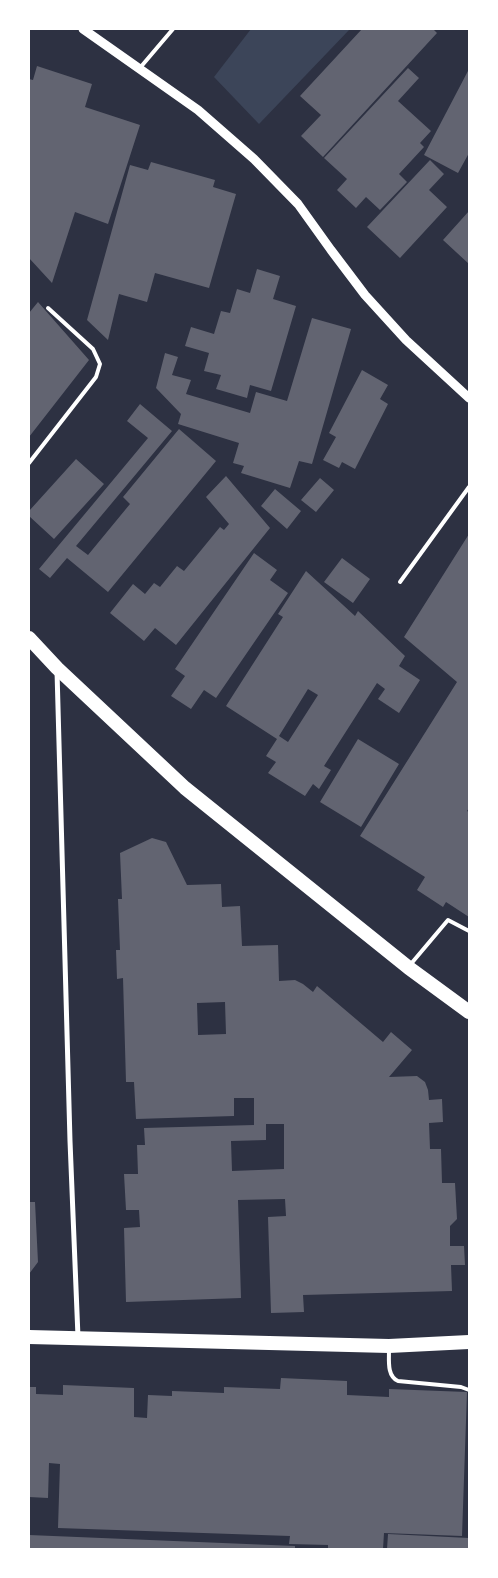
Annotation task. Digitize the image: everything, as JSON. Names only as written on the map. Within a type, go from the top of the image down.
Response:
[{"type":"highway","points":[[29,638],[57,668],[185,788],[409,968],[469,1012]]},
{"type":"highway","points":[[29,1338],[389,1346],[469,1342]]},
{"type":"street","points":[[83,29],[198,110],[266,172],[298,204],[330,250],[365,295],[406,340],[469,398]]},
{"type":"street","points":[[57,668],[70,1141],[78,1339]]},
{"type":"lane","points":[[139,69],[173,29]]},
{"type":"lane","points":[[29,463],[96,377],[100,364],[93,349],[48,308]]},
{"type":"lane","points":[[400,582],[469,487]]},
{"type":"lane","points":[[409,968],[448,920],[469,931]]},
{"type":"lane","points":[[389,1346],[390,1374],[394,1380],[461,1387],[469,1390]]},
{"type":"shaded area","points":[[251,29],[350,29],[259,124],[214,77]]},
{"type":"building","points":[[362,29],[433,29],[437,33],[323,157],[301,136],[321,115],[300,96]]},
{"type":"building","points":[[37,66],[92,84],[85,107],[140,125],[108,224],[75,212],[52,283],[29,258],[29,79],[33,80]]},
{"type":"building","points":[[408,68],[419,78],[398,101],[431,131],[420,143],[424,147],[399,174],[407,182],[380,210],[366,197],[356,208],[337,190],[347,179],[324,158]]},
{"type":"building","points":[[469,69],[469,153],[458,173],[424,155]]},
{"type":"building","points":[[430,160],[444,174],[429,190],[447,207],[400,258],[367,227]]},
{"type":"building","points":[[151,162],[215,180],[213,187],[236,194],[209,288],[155,273],[147,302],[119,294],[108,340],[87,320],[130,165],[148,170]]},
{"type":"building","points":[[469,211],[469,264],[443,240]]},
{"type":"building","points":[[257,269],[280,276],[273,299],[296,306],[271,391],[250,385],[247,398],[216,389],[221,375],[204,371],[209,353],[185,346],[191,327],[214,334],[221,311],[230,313],[237,289],[250,293]]},
{"type":"building","points":[[38,302],[89,360],[29,437],[29,313]]},
{"type":"building","points":[[312,318],[351,329],[312,464],[299,461],[290,488],[241,473],[244,466],[233,463],[239,443],[178,424],[181,414],[156,388],[165,353],[178,357],[172,375],[191,380],[186,394],[250,413],[256,392],[287,401]]},
{"type":"building","points":[[362,370],[388,385],[380,399],[388,404],[355,469],[342,462],[339,468],[323,460],[336,437],[329,433]]},
{"type":"building","points":[[140,404],[172,431],[76,546],[88,555],[130,504],[123,497],[179,429],[216,461],[108,592],[67,558],[50,578],[39,569],[148,438],[127,421]]},
{"type":"building","points":[[76,459],[104,484],[54,539],[29,516],[29,511]]},
{"type":"building","points":[[226,476],[270,528],[176,645],[155,628],[144,641],[110,613],[133,584],[145,594],[154,583],[160,587],[177,566],[184,571],[220,527],[224,530],[229,524],[206,497]]},
{"type":"building","points":[[320,478],[334,490],[316,512],[301,500]]},
{"type":"building","points":[[275,489],[301,511],[287,529],[261,506]]},
{"type":"building","points":[[469,534],[469,808],[467,811],[469,812],[469,917],[446,902],[443,907],[417,890],[425,877],[360,836],[457,682],[404,637]]},
{"type":"building","points":[[254,553],[277,570],[270,580],[288,593],[216,698],[204,690],[191,709],[171,696],[185,676],[175,669]]},
{"type":"building","points":[[342,558],[370,579],[353,603],[324,582]]},
{"type":"building","points":[[306,571],[355,616],[358,611],[405,656],[399,666],[420,680],[399,713],[378,699],[385,689],[377,683],[324,766],[331,770],[319,789],[313,784],[305,796],[268,773],[276,762],[266,756],[277,739],[226,706],[283,617],[278,614]],"holes":[[[308,689],[318,695],[288,742],[279,736]]]},
{"type":"building","points":[[358,739],[399,764],[361,827],[320,802]]},
{"type":"building","points":[[152,838],[166,842],[187,885],[221,884],[222,907],[240,906],[242,946],[278,945],[279,981],[295,980],[313,992],[317,986],[383,1042],[391,1032],[412,1050],[389,1077],[417,1076],[425,1082],[429,1100],[442,1099],[443,1122],[429,1123],[430,1149],[441,1149],[442,1183],[455,1183],[457,1219],[450,1226],[450,1246],[464,1246],[465,1265],[451,1265],[452,1291],[303,1295],[304,1312],[271,1313],[268,1217],[286,1216],[285,1199],[238,1200],[241,1298],[126,1302],[124,1228],[140,1227],[139,1210],[126,1210],[124,1174],[138,1174],[137,1145],[145,1145],[144,1128],[254,1125],[254,1098],[234,1098],[234,1116],[136,1119],[134,1082],[126,1082],[123,978],[117,979],[116,950],[120,950],[118,899],[122,899],[120,853]],"holes":[[[225,1002],[226,1034],[198,1035],[197,1003]],[[266,1124],[284,1124],[284,1169],[232,1171],[231,1141],[266,1140]]]},
{"type":"building","points":[[29,1202],[35,1202],[38,1262],[29,1274]]},
{"type":"building","points":[[281,1378],[347,1381],[347,1395],[389,1397],[389,1389],[467,1392],[462,1536],[384,1533],[383,1549],[328,1549],[328,1545],[289,1544],[290,1536],[58,1528],[60,1464],[49,1463],[48,1498],[29,1497],[29,1387],[36,1387],[36,1394],[63,1395],[63,1385],[134,1388],[134,1417],[147,1418],[148,1395],[172,1396],[172,1391],[224,1393],[224,1387],[280,1389]]},
{"type":"building","points":[[388,1534],[469,1538],[469,1549],[387,1549]]},
{"type":"building","points":[[29,1535],[295,1546],[295,1549],[29,1549]]}]
